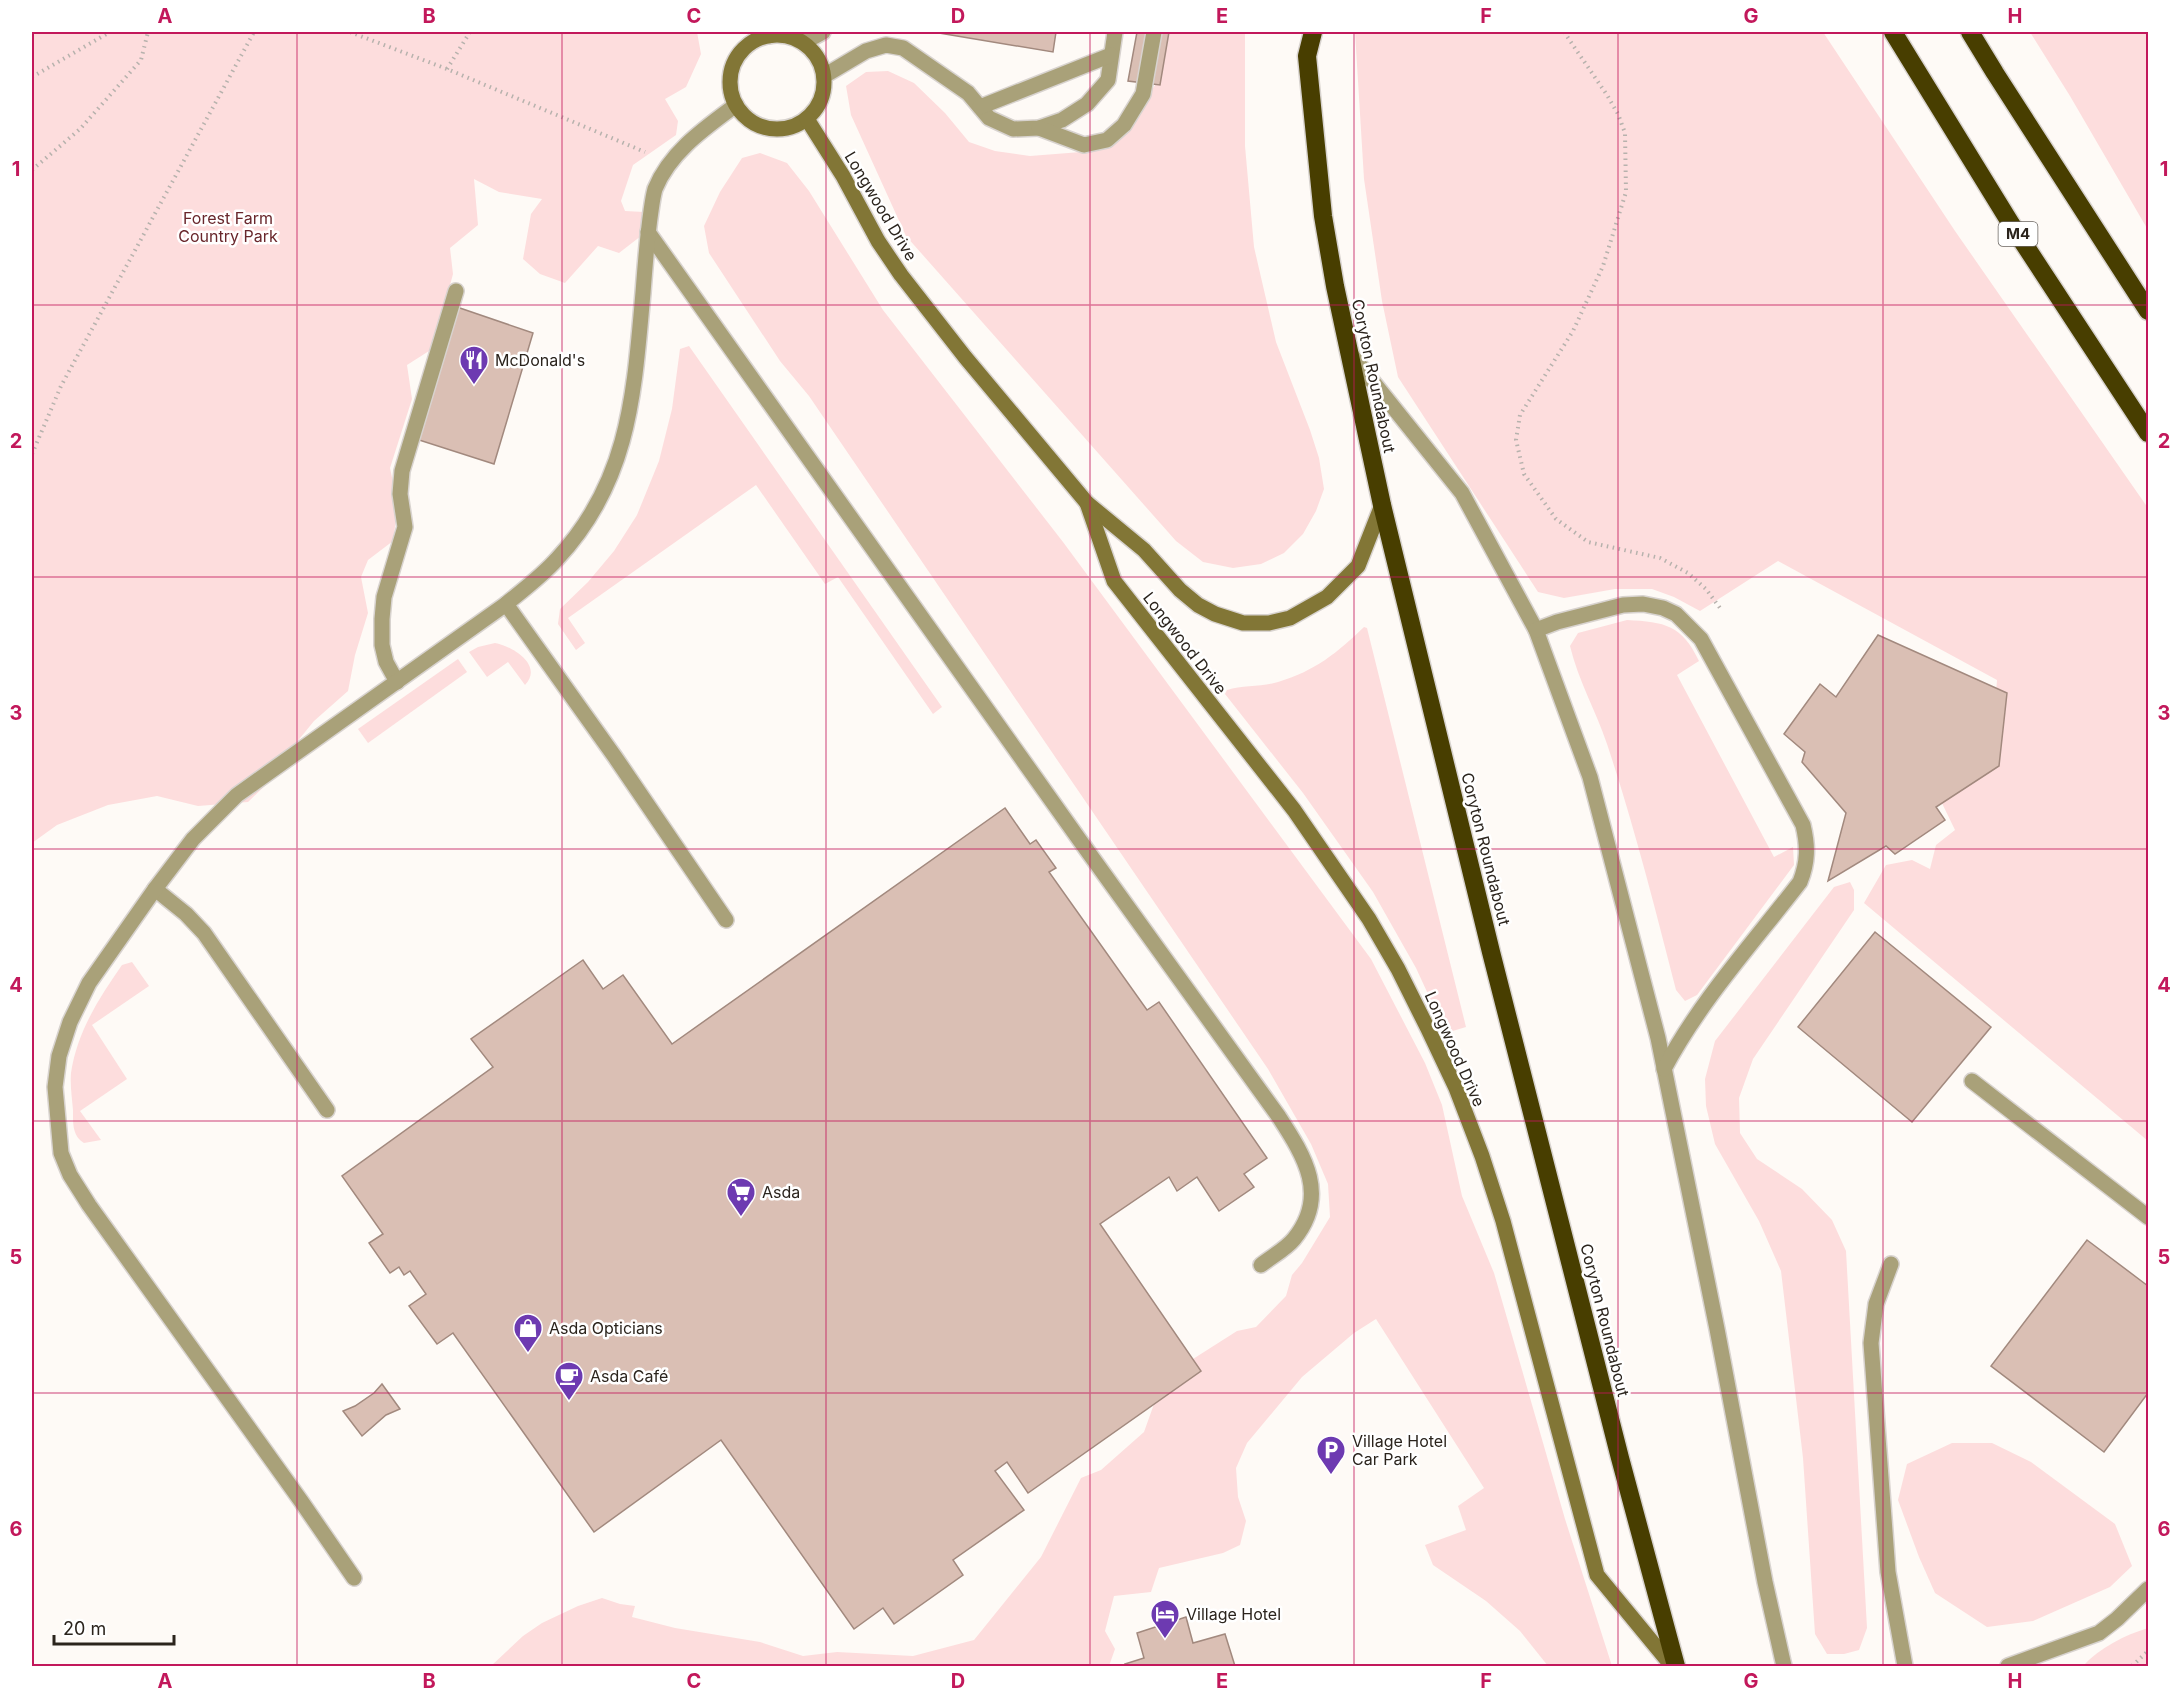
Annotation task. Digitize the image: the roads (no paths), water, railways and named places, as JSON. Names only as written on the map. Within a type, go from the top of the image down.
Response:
[{"type":"highway","points":[[1303,32],[1307,56]]},
{"type":"highway","name":"Coryton Roundabout","points":[[1313,32],[1307,56],[1323,216],[1335,286],[1382,505],[1491,952],[1674,1666]]},
{"type":"highway","name":"M4","points":[[1893,32],[2011,224],[2148,434]]},
{"type":"highway","points":[[1970,32],[2148,311]]},
{"type":"street","points":[[767,34],[784,35],[810,48],[819,60],[824,76],[824,92],[817,107],[807,119],[792,127],[776,129],[760,126],[746,118],[736,105],[731,91],[730,76],[735,62],[743,50],[767,34]]},
{"type":"street","name":"Longwood Drive","points":[[807,119],[843,176],[878,241],[901,275],[965,357],[1087,503],[1144,550],[1180,590],[1198,605],[1215,614],[1243,623],[1269,623],[1290,618],[1327,597],[1358,566],[1382,505]]},
{"type":"street","name":"Longwood Drive","points":[[1087,503],[1114,581],[1307,828],[1369,919],[1398,969],[1455,1088],[1482,1156],[1503,1221],[1597,1575],[1674,1666]]},
{"type":"lane","points":[[803,43],[823,32]]},
{"type":"lane","points":[[824,76],[890,38],[968,93],[989,118],[1013,129],[1038,128],[1062,120],[1087,104],[1108,80],[1115,32]]},
{"type":"lane","points":[[1038,128],[1084,145],[1107,140],[1124,125],[1143,94],[1154,32]]},
{"type":"lane","points":[[980,107],[1111,55]]},
{"type":"lane","points":[[354,1578],[102,1224],[70,1175],[61,1153],[55,1087],[59,1056],[70,1022],[89,983],[193,839],[237,795],[506,604],[545,571],[576,537],[608,483],[618,460],[631,398],[648,232],[655,190],[671,162],[689,142],[736,105]]},
{"type":"lane","points":[[648,232],[1067,823],[1279,1117],[1300,1150],[1313,1185],[1308,1217],[1293,1241],[1261,1265]]},
{"type":"lane","points":[[397,682],[386,662],[382,645],[382,619],[384,597],[405,527],[400,494],[402,471],[456,291]]},
{"type":"lane","points":[[1349,352],[1462,493],[1536,630],[1590,777],[1664,1070],[1717,1329],[1765,1582],[1784,1666]]},
{"type":"lane","points":[[506,604],[615,757],[726,920]]},
{"type":"lane","points":[[1536,630],[1569,618],[1623,605],[1643,604],[1663,608],[1676,614],[1701,639],[1803,825],[1807,844],[1805,870],[1800,882],[1683,1034],[1664,1070]]},
{"type":"lane","points":[[155,890],[186,914],[204,933],[327,1110]]},
{"type":"lane","points":[[1972,1081],[2148,1217]]},
{"type":"lane","points":[[1891,1264],[1876,1304],[1871,1343],[1888,1572],[1905,1666]]},
{"type":"lane","points":[[2008,1666],[2099,1633],[2148,1589]]},
{"type":"place","name":"McDonald's","points":[[474,386]]},
{"type":"place","name":"Asda","points":[[741,1218]]},
{"type":"place","name":"Asda Opticians","points":[[528,1354]]},
{"type":"place","name":"Asda Café","points":[[569,1402]]},
{"type":"place","name":"Village Hotel Car Park","points":[[1331,1476]]},
{"type":"place","name":"Village Hotel","points":[[1165,1640]]},
{"type":"park label","name":"Forest Farm Country Park","points":[[228,227]]}]
